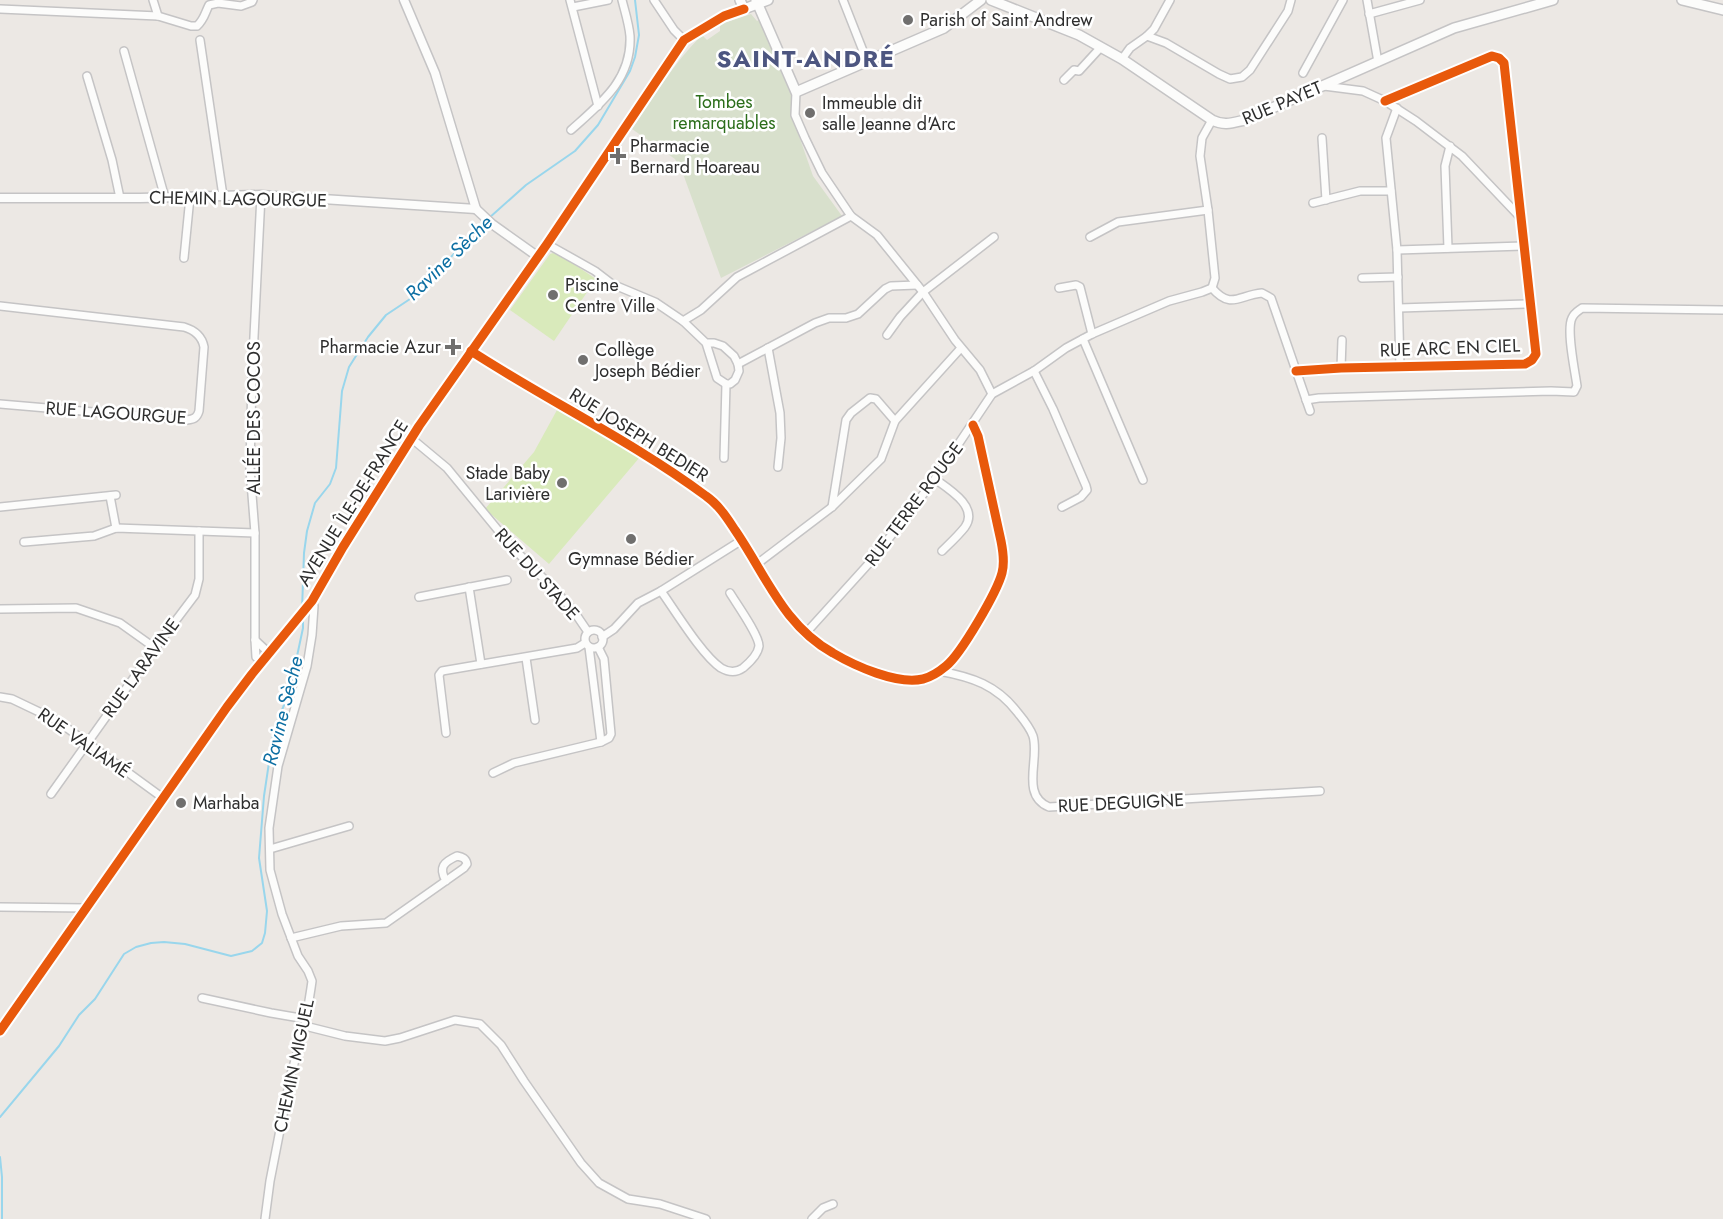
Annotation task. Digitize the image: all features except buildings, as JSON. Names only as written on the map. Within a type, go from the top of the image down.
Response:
[{"type":"main road","name":"AVENUE ÎLE-DE-FRANCE","points":[[742,5],[768,0]]},
{"type":"main road","points":[[757,2],[796,92],[944,28],[981,0]]},
{"type":"main road","points":[[991,0],[1063,28],[1101,47],[1212,120]]},
{"type":"main road","name":"RUE PAYET","points":[[1212,120],[1228,124],[1245,120],[1454,28],[1553,0]]},
{"type":"main road","points":[[1682,0],[1723,10]]},
{"type":"street","points":[[153,0],[158,16]]},
{"type":"street","points":[[0,9],[158,16],[197,26],[203,20],[209,5],[218,3],[242,6],[253,0]]},
{"type":"street","points":[[404,0],[435,74],[464,173],[479,212],[537,256]]},
{"type":"street","points":[[598,106],[572,4],[608,0]]},
{"type":"street","points":[[571,130],[615,87],[629,59],[630,34],[622,0]]},
{"type":"street","points":[[654,0],[674,30],[684,40]]},
{"type":"street","points":[[843,0],[867,62]]},
{"type":"street","points":[[1122,59],[1130,48],[1154,28],[1170,0]]},
{"type":"street","points":[[1147,36],[1166,43],[1230,79],[1242,77],[1250,70],[1288,11],[1291,0]]},
{"type":"street","points":[[1303,73],[1343,0]]},
{"type":"street","points":[[1367,0],[1378,62]]},
{"type":"street","points":[[1369,14],[1420,0]]},
{"type":"street","name":"AVENUE ÎLE-DE-FRANCE","points":[[0,1031],[227,707],[312,601],[411,438],[547,243],[684,40],[742,5]]},
{"type":"street","points":[[200,40],[223,196]]},
{"type":"street","points":[[1064,80],[1074,70],[1078,71],[1101,47]]},
{"type":"street","points":[[124,51],[165,198]]},
{"type":"street","name":"RUE ARC EN CIEL","points":[[1296,371],[1525,364],[1536,354],[1504,63],[1492,56],[1385,101]]},
{"type":"street","points":[[87,76],[112,160],[120,198]]},
{"type":"street","points":[[1324,86],[1363,91],[1397,108],[1462,156],[1520,217]]},
{"type":"street","points":[[796,92],[795,115],[822,173],[851,216],[877,235],[923,291],[961,348],[980,370],[992,394],[1034,371],[1066,348],[1092,334],[1169,301],[1212,288]]},
{"type":"street","name":"RUE ARC EN CIEL","points":[[1397,108],[1386,138],[1397,250],[1400,367]]},
{"type":"street","points":[[1212,120],[1200,146],[1215,278],[1212,288]]},
{"type":"street","points":[[1322,138],[1326,200]]},
{"type":"street","points":[[1449,248],[1445,166],[1450,146]]},
{"type":"street","points":[[1313,203],[1360,191],[1391,191]]},
{"type":"street","name":"CHEMIN LAGOURGUE","points":[[0,198],[165,198],[261,195],[479,212]]},
{"type":"street","name":"ALLÉE DES COCOS","points":[[261,195],[250,469],[255,533],[256,657],[262,662]]},
{"type":"street","points":[[184,258],[190,197]]},
{"type":"street","points":[[1090,237],[1118,222],[1208,210]]},
{"type":"street","points":[[683,321],[701,310],[737,277],[851,216]]},
{"type":"street","points":[[886,335],[923,291],[994,237]]},
{"type":"street","points":[[547,243],[595,271],[612,284],[655,302],[683,321],[706,343],[717,378],[730,384],[735,380],[738,371],[738,364],[734,356],[723,346],[706,343]]},
{"type":"street","points":[[1397,250],[1523,246]]},
{"type":"street","points":[[1362,278],[1398,277]]},
{"type":"street","points":[[738,364],[815,323],[829,318],[846,318],[858,314],[891,286],[917,285]]},
{"type":"street","points":[[1059,288],[1076,285],[1080,287],[1092,334]]},
{"type":"street","points":[[1212,288],[1224,299],[1231,300],[1262,293],[1271,298],[1310,411]]},
{"type":"street","points":[[1399,308],[1530,304]]},
{"type":"street","name":"RUE LAGOURGUE","points":[[0,306],[190,328],[199,335],[204,347],[199,411],[197,417],[192,419],[0,404]]},
{"type":"street","points":[[1306,400],[1417,394],[1551,391],[1571,393],[1577,386],[1570,328],[1572,318],[1582,308],[1723,310]]},
{"type":"street","points":[[1083,339],[1143,480]]},
{"type":"street","points":[[1341,368],[1342,340]]},
{"type":"street","points":[[768,348],[780,413],[781,438],[778,467]]},
{"type":"street","points":[[757,564],[832,507],[881,459],[895,421],[961,348]]},
{"type":"street","name":"RUE JOSEPH BEDIER","points":[[471,351],[661,464],[709,498],[742,540],[786,612],[805,634],[831,652],[856,665],[895,679],[922,679],[939,671]]},
{"type":"street","points":[[1034,371],[1053,409],[1087,490],[1081,497],[1062,507]]},
{"type":"street","points":[[724,458],[726,384]]},
{"type":"street","name":"RUE TERRE ROUGE","points":[[805,634],[872,560],[936,479],[992,394]]},
{"type":"street","points":[[832,507],[848,416],[873,398],[895,421]]},
{"type":"street","points":[[939,671],[948,665],[961,648],[991,598],[1002,572],[1001,541],[978,436],[973,426]]},
{"type":"street","name":"RUE DU STADE","points":[[411,438],[447,468],[511,546],[573,610],[588,632]]},
{"type":"street","points":[[936,479],[963,502],[969,519],[966,526],[942,552]]},
{"type":"street","points":[[0,507],[113,495],[116,528]]},
{"type":"street","points":[[24,542],[94,536],[116,528],[255,533]]},
{"type":"street","name":"RUE LARAVINE","points":[[51,794],[195,595],[200,579],[199,531]]},
{"type":"street","points":[[602,637],[614,629],[638,603],[742,540]]},
{"type":"street","name":"RUE DU STADE","points":[[419,597],[507,580]]},
{"type":"street","points":[[469,587],[481,664]]},
{"type":"street","points":[[661,591],[711,659],[724,670],[735,672],[756,654],[759,646],[757,637],[730,593]]},
{"type":"street","name":"CHEMIN MIGUEL","points":[[265,1219],[270,1180],[291,1074],[306,1023],[312,981],[298,956],[282,914],[270,870],[269,828],[278,766],[307,666],[312,635],[314,606],[312,601]]},
{"type":"street","points":[[0,609],[76,608],[120,623],[155,648]]},
{"type":"street","points":[[601,742],[585,637],[588,632],[596,631],[602,637]]},
{"type":"street","points":[[598,647],[602,642],[602,637]]},
{"type":"street","points":[[255,640],[269,653]]},
{"type":"street","points":[[587,645],[598,647]]},
{"type":"street","name":"RUE DU STADE","points":[[446,733],[440,673],[446,670],[526,658],[587,645]]},
{"type":"street","points":[[493,773],[514,763],[601,742],[609,738],[611,734],[604,659],[598,647]]},
{"type":"street","points":[[526,658],[535,720]]},
{"type":"street","name":"RUE DEGUIGNE","points":[[939,671],[961,675],[986,684],[1008,699],[1033,735],[1036,752],[1033,788],[1036,798],[1049,807],[1320,791]]},
{"type":"street","name":"RUE VALIAMÉ","points":[[0,697],[12,699],[56,720],[163,798]]},
{"type":"street","points":[[270,849],[349,826]]},
{"type":"street","points":[[291,938],[341,927],[386,923],[446,881]]},
{"type":"street","points":[[0,907],[87,908]]},
{"type":"street","points":[[202,998],[271,1013],[345,1036],[385,1041],[455,1020],[480,1024],[501,1045],[580,1163],[599,1184],[627,1198],[660,1204],[706,1219]]},
{"type":"street","points":[[812,1219],[823,1208],[833,1204]]},
{"type":"green space","name":"Tombes remarquables","points":[[751,14],[757,21],[759,20],[791,95],[791,113],[813,176],[842,216],[721,278],[682,171],[675,159],[632,129],[672,70],[700,37],[703,36],[707,40],[720,31],[721,24]]},
{"type":"green space","name":"Piscine Centre Ville","points":[[553,253],[596,279],[554,341],[510,310]]},
{"type":"green space","name":"Stade Baby Larivière","points":[[557,410],[640,457],[549,564],[485,509],[534,452]]},
{"type":"waterway","name":"Ravine Sèche","points":[[489,218],[526,185],[575,151],[598,125],[630,71],[635,57],[639,35],[635,0]]},
{"type":"waterway","name":"Ravine Sèche","points":[[302,610],[307,531],[315,503],[330,484],[336,468],[342,391],[349,367],[368,337],[386,315],[410,299],[485,222]]},
{"type":"waterway","name":"Ravine Sèche","points":[[0,1117],[59,1046],[79,1015],[95,999],[124,954],[136,947],[164,942],[185,944],[231,956],[252,951],[262,943],[267,911],[259,858],[264,796],[274,729],[287,698],[293,675],[303,628],[303,616]]},
{"type":"waterway","name":"Ravine Sèche","points":[[0,1157],[2,1219]]},
{"type":"cycle path","points":[[0,1031],[227,707],[312,601],[419,426],[547,244],[684,40],[724,16],[744,9]]},
{"type":"cycle path","points":[[1296,371],[1525,364],[1536,354],[1504,63],[1492,56],[1385,101]]},
{"type":"cycle path","points":[[471,351],[649,457],[706,496],[726,516],[777,598],[801,628],[816,642],[842,658],[864,669],[901,679],[926,678],[941,670],[953,659],[978,622],[1002,573],[1004,561],[1001,541],[978,436],[973,425]]},
{"type":"place","name":"Parish of Saint Andrew","points":[[908,20]]},
{"type":"place","name":"Immeuble dit salle Jeanne d'Arc","points":[[810,113]]},
{"type":"place","name":"Pharmacie Bernard Hoareau","points":[[618,156]]},
{"type":"place","name":"Piscine Centre Ville","points":[[553,295]]},
{"type":"place","name":"Pharmacie Azur","points":[[453,347]]},
{"type":"place","name":"Collège Joseph Bédier","points":[[583,360]]},
{"type":"place","name":"Stade Baby Larivière","points":[[562,483]]},
{"type":"place","name":"Gymnase Bédier","points":[[631,539]]},
{"type":"place","name":"Marhaba","points":[[181,803]]},
{"type":"district","name":"SAINT-ANDRÉ","points":[[806,58]]}]
